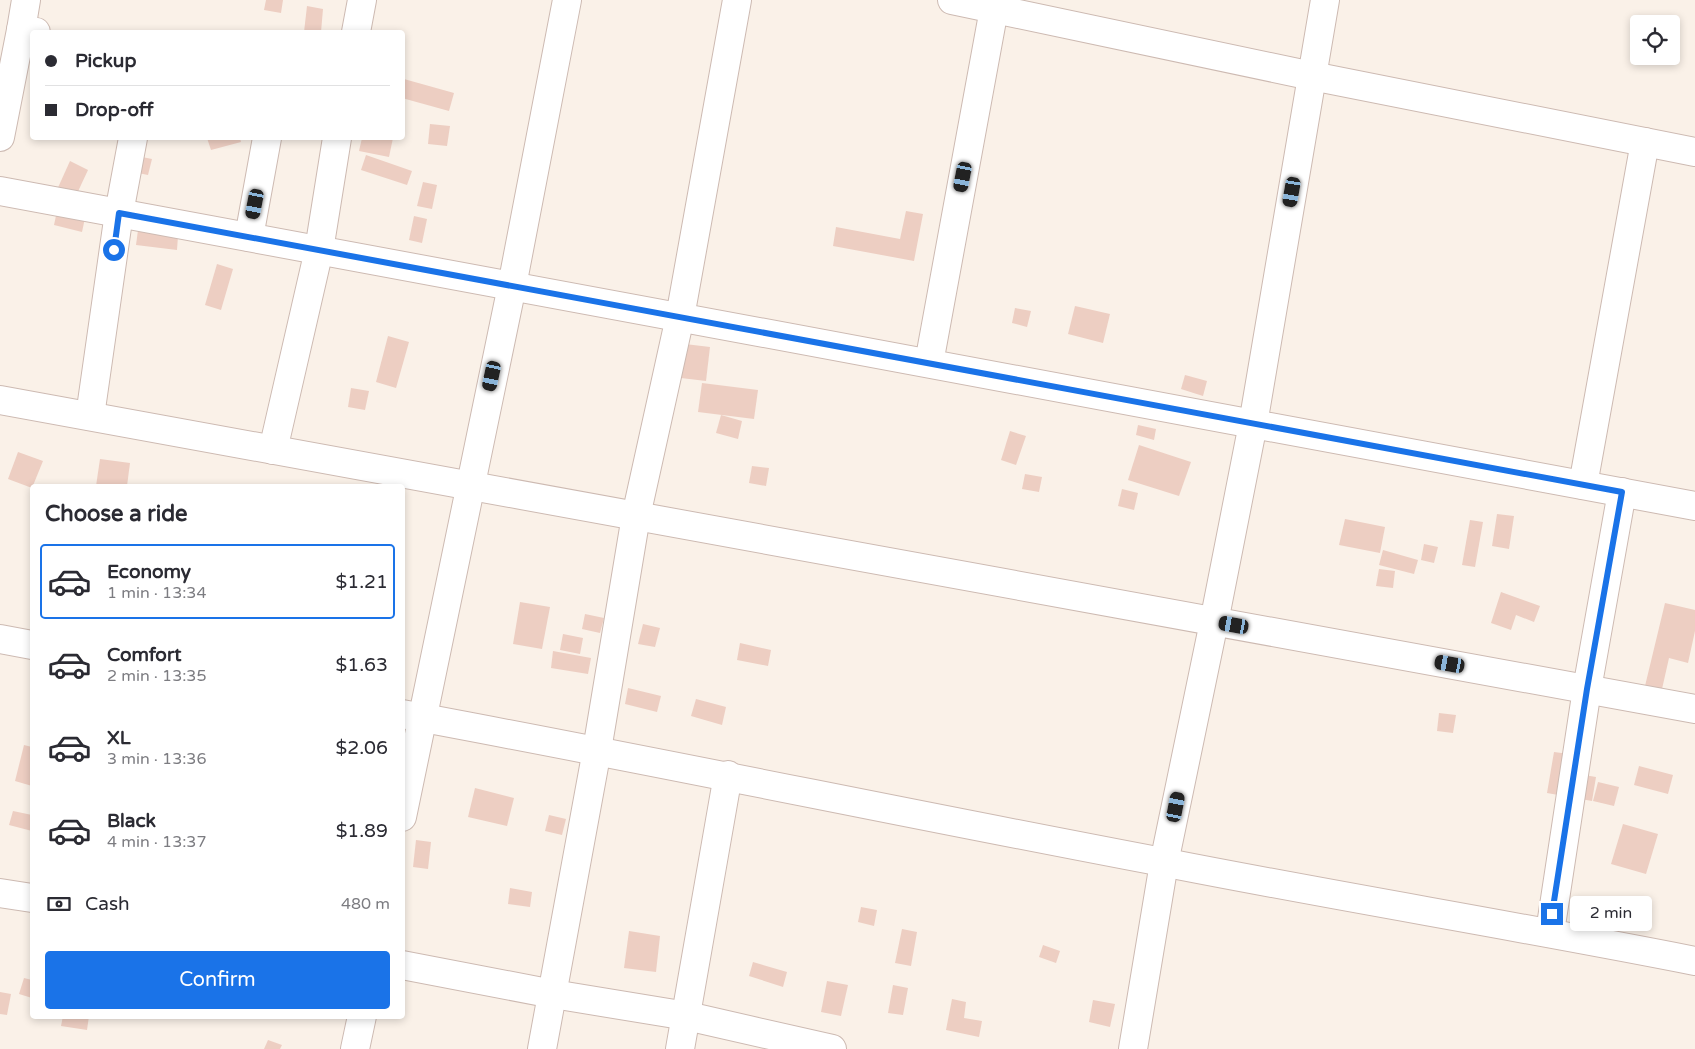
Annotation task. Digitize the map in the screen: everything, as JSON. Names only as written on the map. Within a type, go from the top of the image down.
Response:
[{"type":"street","points":[[0,136],[29,31],[26,0]]},
{"type":"street","points":[[356,30],[362,0]]},
{"type":"street","points":[[405,786],[412,715],[470,485],[512,286],[567,0]]},
{"type":"street","points":[[542,1049],[598,750],[636,516],[680,318],[737,0]]},
{"type":"street","points":[[952,0],[1312,76],[1695,152]]},
{"type":"street","points":[[1133,1049],[1164,863],[1253,424],[1325,0]]},
{"type":"street","points":[[929,363],[994,9]]},
{"type":"street","points":[[90,416],[119,213],[133,140]]},
{"type":"street","points":[[249,238],[268,140]]},
{"type":"street","points":[[273,450],[319,250],[337,140]]},
{"type":"street","points":[[1584,485],[1645,142]]},
{"type":"street","points":[[0,191],[1695,506]]},
{"type":"street","points":[[0,400],[1695,709]]},
{"type":"street","points":[[1550,932],[1587,689],[1622,492]]},
{"type":"street","points":[[0,641],[30,645]]},
{"type":"street","points":[[412,715],[728,775],[1164,863],[1550,932],[1695,961]]},
{"type":"street","points":[[680,1049],[728,775]]},
{"type":"street","points":[[0,893],[30,898]]},
{"type":"street","points":[[405,966],[552,994],[686,1016],[832,1049]]},
{"type":"street","points":[[354,1049],[361,1019]]},
{"type":"building","points":[[266,0],[283,0],[281,13],[264,10]]},
{"type":"building","points":[[307,6],[323,9],[321,30],[304,30]]},
{"type":"building","points":[[405,79],[454,93],[449,111],[405,99]]},
{"type":"building","points":[[430,124],[450,126],[447,146],[428,144]]},
{"type":"building","points":[[208,140],[240,140],[241,142],[211,150]]},
{"type":"building","points":[[362,140],[393,140],[389,157],[359,151]]},
{"type":"building","points":[[366,155],[412,171],[407,185],[361,170]]},
{"type":"building","points":[[137,156],[152,159],[148,175],[133,172]]},
{"type":"building","points":[[70,161],[88,170],[74,200],[56,192]]},
{"type":"building","points":[[423,182],[437,185],[432,209],[417,206]]},
{"type":"building","points":[[57,211],[85,218],[82,232],[54,225]]},
{"type":"building","points":[[906,211],[923,214],[914,261],[833,246],[836,227],[900,239]]},
{"type":"building","points":[[414,216],[427,219],[422,243],[409,240]]},
{"type":"building","points":[[138,230],[178,236],[177,250],[136,245]]},
{"type":"building","points":[[217,264],[233,269],[221,310],[205,305]]},
{"type":"building","points":[[1075,306],[1110,314],[1103,343],[1068,334]]},
{"type":"building","points":[[1015,308],[1031,311],[1027,327],[1012,323]]},
{"type":"building","points":[[388,336],[409,342],[396,388],[376,382]]},
{"type":"building","points":[[685,344],[710,347],[706,381],[681,378]]},
{"type":"building","points":[[1185,375],[1207,381],[1203,396],[1181,389]]},
{"type":"building","points":[[702,383],[758,390],[754,419],[698,412]]},
{"type":"building","points":[[351,388],[369,391],[365,410],[348,407]]},
{"type":"building","points":[[721,415],[742,421],[738,439],[716,433]]},
{"type":"building","points":[[1138,425],[1156,429],[1154,440],[1136,435]]},
{"type":"building","points":[[1010,431],[1026,436],[1016,465],[1001,460]]},
{"type":"building","points":[[1139,445],[1191,462],[1179,496],[1128,480]]},
{"type":"building","points":[[18,452],[43,461],[34,484],[30,484],[30,487],[8,479]]},
{"type":"building","points":[[100,459],[130,463],[127,484],[96,484]]},
{"type":"building","points":[[752,466],[769,468],[766,486],[749,483]]},
{"type":"building","points":[[1025,474],[1042,477],[1039,492],[1022,489]]},
{"type":"building","points":[[1122,489],[1138,493],[1134,510],[1118,506]]},
{"type":"building","points":[[1497,514],[1514,516],[1509,549],[1492,546]]},
{"type":"building","points":[[1345,519],[1385,527],[1380,553],[1339,545]]},
{"type":"building","points":[[1470,520],[1483,522],[1475,567],[1462,565]]},
{"type":"building","points":[[1424,544],[1438,547],[1434,563],[1421,560]]},
{"type":"building","points":[[1383,550],[1418,560],[1414,574],[1379,565]]},
{"type":"building","points":[[1379,569],[1395,571],[1393,588],[1376,586]]},
{"type":"building","points":[[1501,592],[1540,606],[1534,622],[1516,615],[1511,630],[1491,623]]},
{"type":"building","points":[[520,602],[550,607],[542,649],[513,644]]},
{"type":"building","points":[[1665,603],[1695,610],[1695,631],[1688,663],[1669,658],[1662,689],[1645,686]]},
{"type":"building","points":[[585,614],[604,618],[600,633],[582,629]]},
{"type":"building","points":[[643,624],[660,628],[655,647],[638,644]]},
{"type":"building","points":[[563,634],[583,638],[580,654],[560,650]]},
{"type":"building","points":[[740,643],[771,650],[768,666],[737,660]]},
{"type":"building","points":[[553,651],[591,658],[588,674],[551,668]]},
{"type":"building","points":[[628,688],[661,696],[657,712],[625,704]]},
{"type":"building","points":[[696,699],[726,707],[722,725],[691,716]]},
{"type":"building","points":[[1439,713],[1456,715],[1453,733],[1437,731]]},
{"type":"building","points":[[24,745],[30,746],[30,785],[15,781]]},
{"type":"building","points":[[1554,752],[1569,754],[1566,772],[1596,777],[1592,801],[1547,793]]},
{"type":"building","points":[[1639,766],[1673,775],[1668,794],[1634,785]]},
{"type":"building","points":[[1598,782],[1619,787],[1614,806],[1593,801]]},
{"type":"building","points":[[475,788],[514,798],[507,826],[468,817]]},
{"type":"building","points":[[13,811],[30,815],[30,830],[9,825]]},
{"type":"building","points":[[549,815],[566,819],[562,835],[545,831]]},
{"type":"building","points":[[1623,824],[1658,834],[1646,874],[1611,864]]},
{"type":"building","points":[[416,840],[431,842],[428,869],[413,867]]},
{"type":"building","points":[[510,888],[532,892],[530,907],[508,904]]},
{"type":"building","points":[[861,907],[877,910],[874,926],[858,922]]},
{"type":"building","points":[[902,929],[917,932],[911,966],[895,963]]},
{"type":"building","points":[[629,931],[660,936],[656,972],[624,968]]},
{"type":"building","points":[[1043,945],[1060,951],[1056,963],[1039,957]]},
{"type":"building","points":[[753,962],[787,972],[783,987],[749,976]]},
{"type":"building","points":[[24,978],[30,980],[30,997],[19,994]]},
{"type":"building","points":[[827,981],[848,985],[841,1016],[821,1012]]},
{"type":"building","points":[[893,985],[908,988],[903,1015],[888,1013]]},
{"type":"building","points":[[0,992],[11,994],[7,1015],[0,1014]]},
{"type":"building","points":[[952,999],[966,1002],[964,1018],[982,1021],[979,1037],[946,1030]]},
{"type":"building","points":[[1093,1000],[1115,1004],[1110,1027],[1089,1022]]},
{"type":"building","points":[[62,1019],[89,1019],[87,1030],[61,1026]]},
{"type":"building","points":[[268,1040],[282,1045],[280,1049],[264,1049]]},
{"type":"route","points":[[114,250],[119,213],[1622,492],[1587,689],[1552,914]]}]
